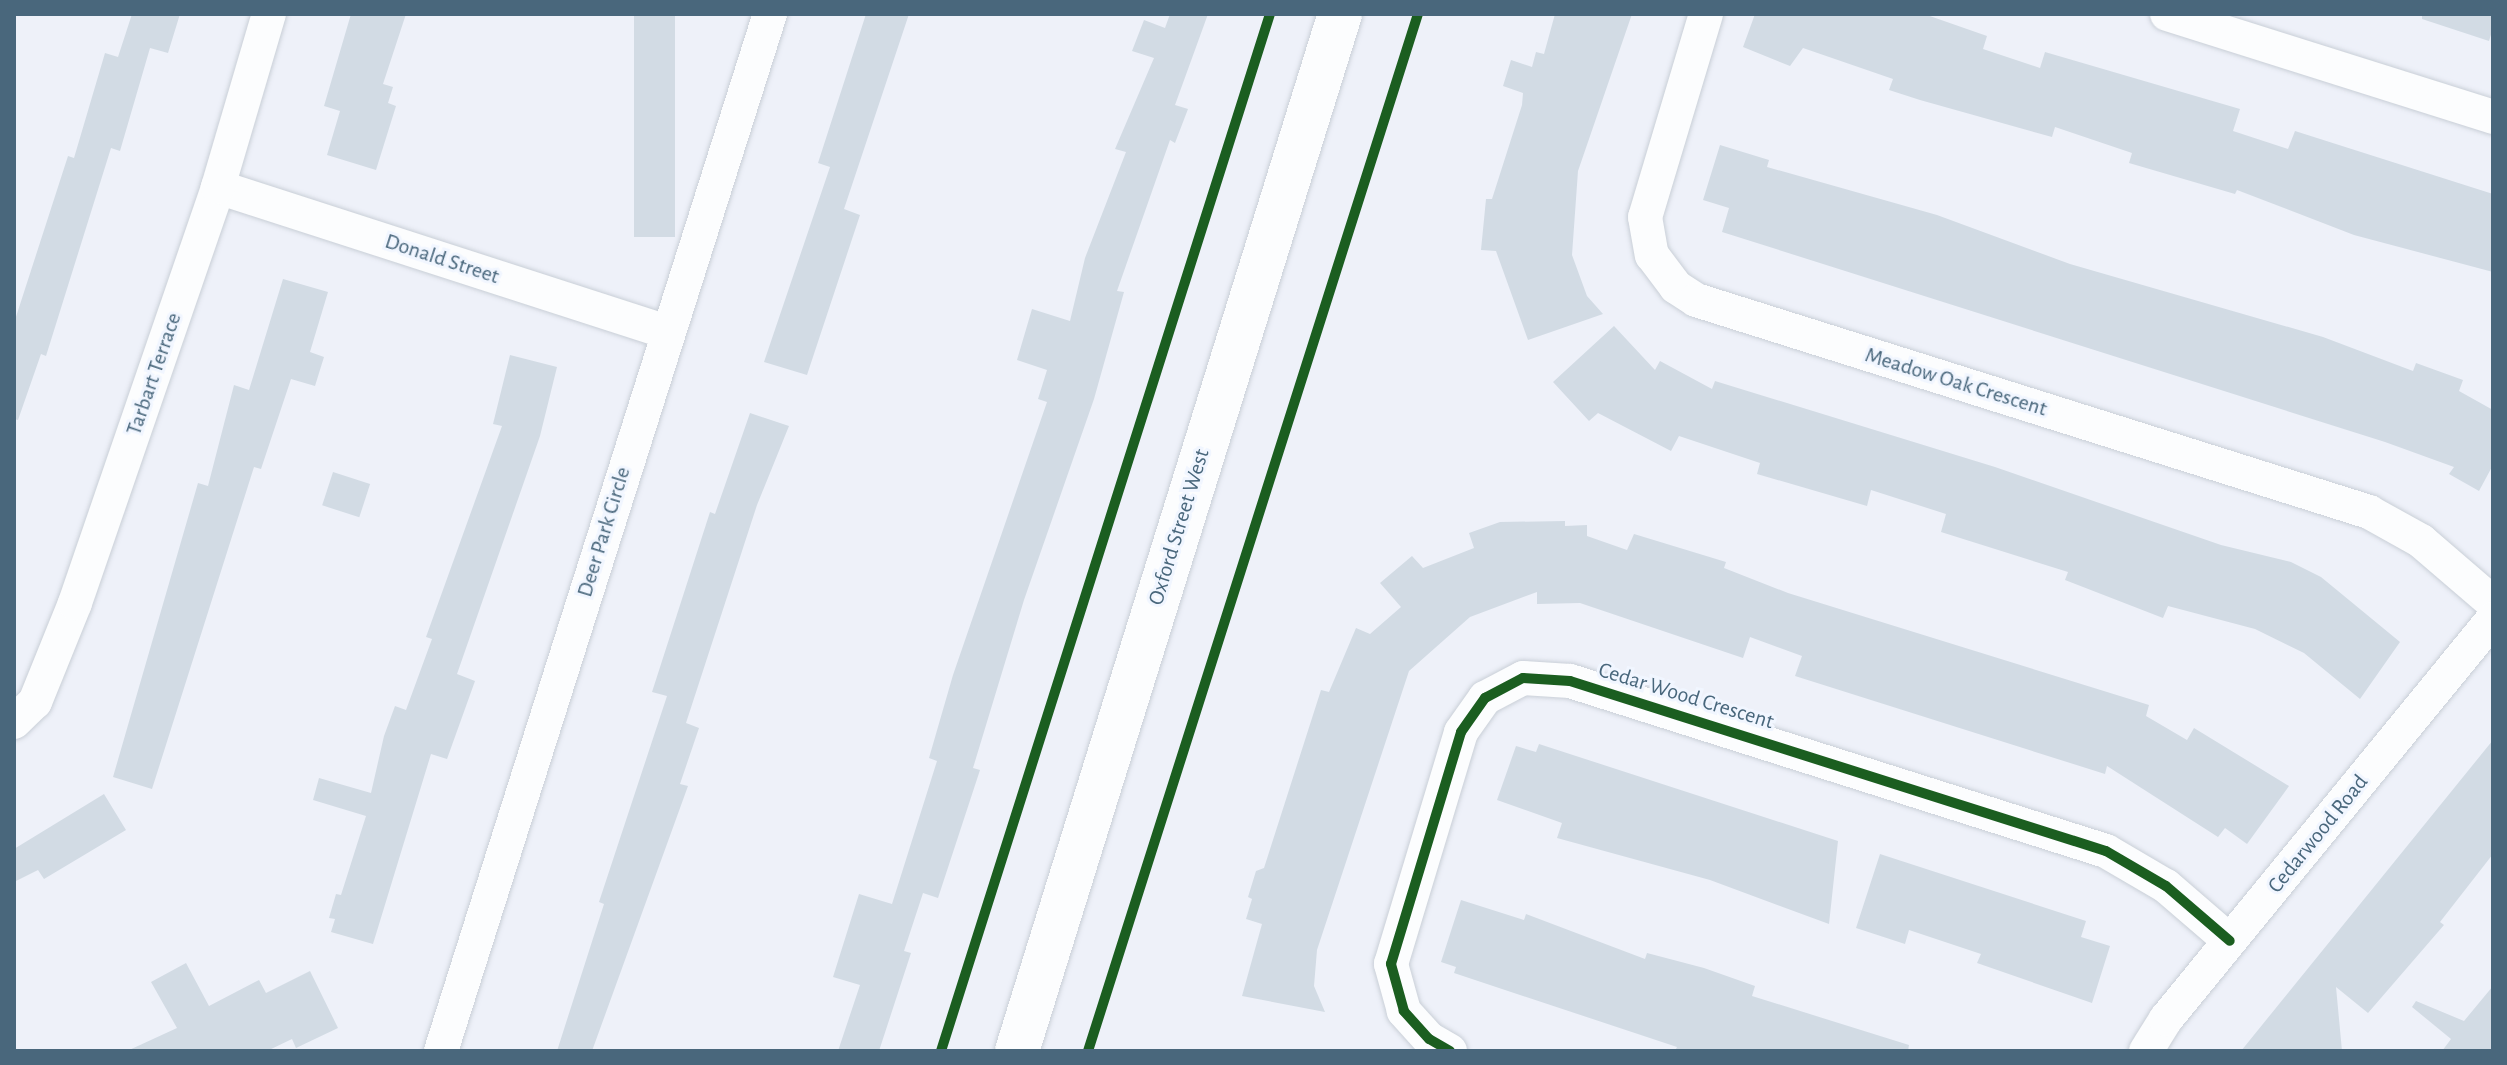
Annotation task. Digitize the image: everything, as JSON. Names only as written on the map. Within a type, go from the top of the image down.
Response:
[{"type":"main road","name":"Oxford Street West","points":[[1014,1047],[1340,14]]},
{"type":"street","name":"Tarbart Terrace","points":[[14,722],[35,702],[75,603],[218,187],[269,14]]},
{"type":"street","name":"Deer Park Circle","points":[[441,1051],[666,332],[770,14]]},
{"type":"street","name":"Meadow Oak Crescent","points":[[1706,14],[1645,217],[1652,255],[1676,287],[1696,300],[2369,512],[2421,541],[2493,603]]},
{"type":"street","points":[[2167,14],[2493,117]]},
{"type":"street","name":"Donald Street","points":[[218,187],[666,332]]},
{"type":"street","name":"Cedarwood Road","points":[[2146,1051],[2230,941],[2493,619]]},
{"type":"street","name":"Cedar Wood Crescent","points":[[1450,1051],[1429,1039],[1404,1011],[1391,964],[1461,732],[1485,698],[1523,678],[1570,681],[2106,851],[2166,886],[2230,941]]},
{"type":"building","points":[[132,14],[180,14],[168,53],[150,48],[120,151],[111,148],[46,356],[41,354],[18,420],[14,419],[14,323],[68,156],[74,158],[105,53],[118,57]]},
{"type":"building","points":[[351,14],[406,14],[383,84],[393,87],[388,103],[396,106],[376,170],[327,155],[340,111],[324,106]]},
{"type":"building","points":[[634,14],[675,14],[675,237],[634,237]]},
{"type":"building","points":[[866,14],[909,14],[844,209],[860,215],[807,375],[764,362],[830,167],[818,163]]},
{"type":"building","points":[[1170,14],[1208,14],[1175,105],[1188,109],[1175,143],[1170,140],[1117,291],[1124,292],[1094,399],[1024,600],[973,768],[980,770],[938,898],[923,893],[904,951],[911,953],[879,1051],[838,1051],[860,985],[833,977],[859,894],[892,904],[937,761],[929,758],[953,675],[1047,402],[1038,399],[1047,370],[1017,360],[1032,309],[1070,321],[1085,258],[1126,152],[1115,149],[1154,58],[1132,51],[1144,20],[1165,28]]},
{"type":"building","points":[[1555,14],[1632,14],[1578,171],[1572,255],[1587,296],[1603,314],[1528,340],[1496,251],[1481,250],[1486,199],[1492,199],[1522,105],[1523,93],[1503,86],[1511,60],[1532,67],[1536,52],[1544,54]]},
{"type":"building","points":[[1755,14],[1924,14],[1987,36],[1983,49],[2040,68],[2045,52],[2240,109],[2233,131],[2288,149],[2295,131],[2493,194],[2493,272],[2354,235],[2237,190],[2235,194],[2129,163],[2132,153],[2055,127],[2052,137],[1889,90],[1893,79],[1803,48],[1790,66],[1743,47]]},
{"type":"building","points":[[2422,14],[2493,14],[2493,28],[2489,41],[2422,19]]},
{"type":"building","points":[[1720,145],[1769,160],[1767,167],[1937,215],[2070,264],[2323,337],[2413,371],[2416,363],[2463,380],[2459,391],[2493,410],[2493,465],[2479,491],[2449,474],[2454,467],[2385,442],[1722,232],[1729,208],[1703,200]]},
{"type":"building","points":[[283,279],[328,292],[310,352],[324,357],[315,386],[291,379],[261,469],[254,467],[152,789],[113,777],[198,483],[208,486],[234,385],[249,390]]},
{"type":"building","points":[[1614,326],[1655,370],[1660,361],[1712,389],[1715,381],[1995,467],[2221,545],[2291,562],[2321,577],[2400,642],[2360,699],[2304,653],[2255,629],[2168,606],[2163,618],[2065,580],[2068,572],[1941,532],[1946,514],[1871,490],[1867,506],[1757,474],[1760,463],[1679,436],[1671,451],[1598,413],[1589,421],[1553,382]]},
{"type":"building","points":[[510,355],[557,367],[540,436],[457,674],[475,681],[447,759],[431,754],[373,944],[331,932],[335,919],[329,918],[336,894],[341,895],[366,816],[313,800],[319,778],[371,793],[384,736],[395,706],[406,710],[432,639],[426,637],[502,426],[493,424]]},
{"type":"building","points":[[750,413],[789,426],[757,505],[686,723],[699,728],[680,784],[688,786],[592,1051],[557,1051],[604,904],[599,902],[667,696],[652,692],[710,512],[715,514]]},
{"type":"building","points":[[333,472],[370,484],[359,517],[322,505]]},
{"type":"building","points":[[1565,521],[1565,526],[1587,525],[1587,536],[1627,550],[1634,534],[1726,562],[1724,568],[1788,593],[2149,705],[2146,716],[2187,740],[2194,728],[2289,786],[2247,844],[2225,828],[2218,837],[2107,766],[2105,774],[1795,676],[1802,656],[1750,637],[1743,658],[1580,603],[1537,604],[1537,592],[1470,617],[1409,671],[1317,950],[1314,986],[1325,1012],[1242,996],[1262,924],[1246,919],[1252,899],[1248,897],[1256,871],[1264,868],[1321,690],[1329,692],[1356,628],[1370,634],[1401,607],[1380,583],[1412,556],[1423,568],[1474,548],[1469,533],[1500,522]]},
{"type":"building","points":[[2493,740],[2493,854],[2440,922],[2444,925],[2368,1013],[2336,987],[2342,1051],[2241,1051]]},
{"type":"building","points":[[1539,744],[1838,841],[1829,924],[1710,880],[1557,838],[1562,823],[1497,800],[1516,746],[1536,752]]},
{"type":"building","points":[[104,794],[126,830],[44,879],[38,870],[14,882],[14,849]]},
{"type":"building","points":[[1880,854],[2086,921],[2081,937],[2110,946],[2092,1003],[1977,963],[1981,954],[1909,930],[1905,944],[1856,928]]},
{"type":"building","points":[[1461,900],[1524,920],[1526,914],[1645,959],[1647,953],[1704,968],[1755,986],[1752,996],[1909,1045],[1908,1051],[1675,1051],[1677,1047],[1454,973],[1456,967],[1441,962]]},
{"type":"building","points":[[186,963],[209,1006],[259,980],[266,993],[310,971],[338,1028],[296,1048],[292,1039],[267,1051],[127,1051],[177,1028],[151,982]]},
{"type":"building","points":[[2493,986],[2493,1051],[2442,1051],[2451,1039],[2412,1007],[2416,1001],[2464,1021]]},
{"type":"cycle path","points":[[941,1051],[1270,14]]},
{"type":"cycle path","points":[[1088,1051],[1418,14]]},
{"type":"cycle path","points":[[1450,1051],[1429,1039],[1404,1011],[1391,964],[1461,732],[1485,698],[1523,678],[1570,681],[2106,851],[2166,886],[2230,941]]}]
